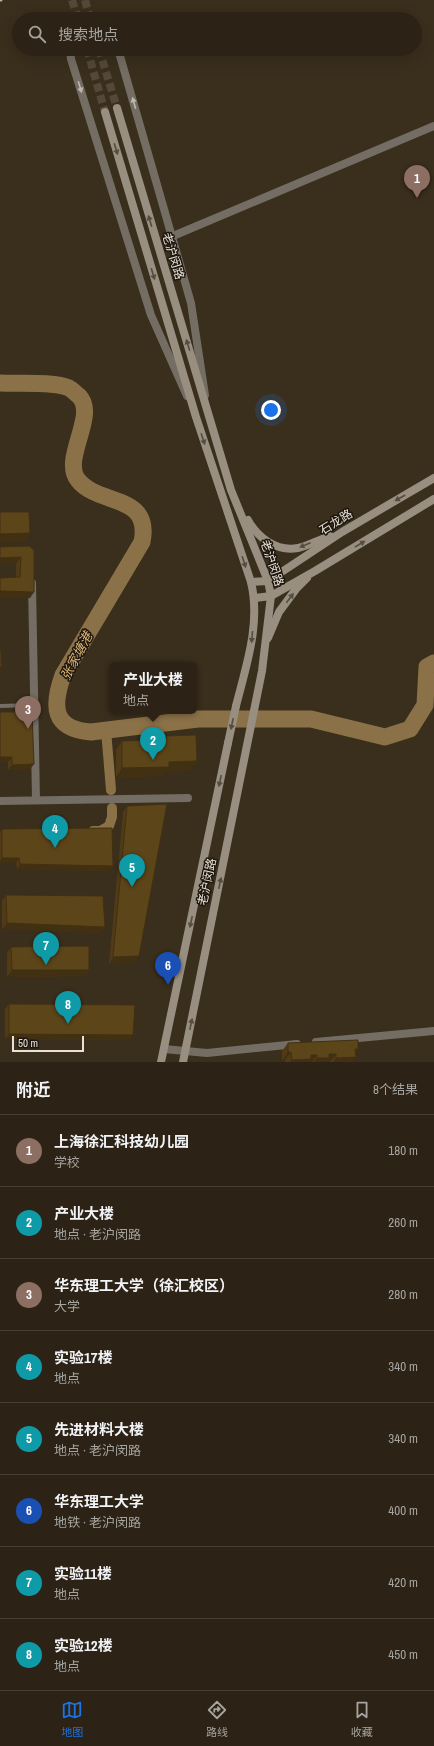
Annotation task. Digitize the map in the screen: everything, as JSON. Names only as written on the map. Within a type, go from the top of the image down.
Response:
[{"type":"main road","name":"老沪闵路","points":[[117,108],[231,490],[268,581],[271,596],[256,706],[183,1062]]},
{"type":"main road","name":"老沪闵路","points":[[105,112],[196,417],[255,598],[252,641],[228,743],[161,1062]]},
{"type":"main road","name":"石龙路","points":[[268,581],[342,532],[434,478]]},
{"type":"main road","points":[[231,490],[258,535],[273,545],[284,548],[298,548],[342,532]]},
{"type":"main road","points":[[255,598],[271,596],[434,499]]},
{"type":"main road","points":[[265,644],[279,612],[296,590],[315,571]]},
{"type":"main road","points":[[251,582],[268,581]]},
{"type":"street","points":[[72,56],[151,315],[196,417]]},
{"type":"street","points":[[120,56],[191,303],[208,413]]},
{"type":"street","points":[[173,236],[434,126]]},
{"type":"street","points":[[32,573],[36,800]]},
{"type":"street","points":[[0,801],[188,798]]},
{"type":"street","points":[[164,1049],[207,1053],[434,1031]]},
{"type":"lane","points":[[0,706],[34,705]]},
{"type":"building","points":[[0,512],[29,512],[30,533],[0,534]]},
{"type":"building","points":[[29,546],[34,550],[34,592],[0,591],[0,578],[20,577],[21,557],[0,558],[0,547]]},
{"type":"building","points":[[1,650],[2,667],[0,667]]},
{"type":"building","points":[[0,712],[32,712],[34,764],[12,765],[12,757],[0,757]]},
{"type":"building","points":[[196,735],[197,761],[169,762],[169,767],[122,768],[122,741],[166,740],[166,736]]},
{"type":"building","points":[[167,804],[139,956],[113,957],[127,806]]},
{"type":"building","points":[[112,828],[113,866],[20,864],[19,858],[2,858],[2,829]]},
{"type":"building","points":[[6,895],[103,896],[105,927],[7,923]]},
{"type":"building","points":[[89,946],[89,970],[12,970],[11,947]]},
{"type":"building","points":[[9,1004],[135,1005],[133,1035],[9,1034]]},
{"type":"building","points":[[358,1040],[358,1049],[355,1049],[356,1057],[336,1058],[336,1054],[329,1054],[329,1058],[317,1058],[317,1055],[311,1055],[311,1059],[292,1060],[291,1052],[288,1052],[288,1043]]},
{"type":"waterway","name":"张家塘港","points":[[0,383],[54,384],[69,388],[79,396],[84,404],[84,414],[83,425],[74,461],[74,471],[78,480],[87,488],[98,494],[121,502],[131,508],[139,515],[143,526],[142,542],[63,675],[59,686],[57,706],[58,714],[62,721],[69,726],[78,730],[91,732],[198,719],[311,719],[385,737],[410,729],[425,705],[427,667],[434,663]]},
{"type":"waterway","points":[[106,730],[111,790]]},
{"type":"waterway","points":[[93,831],[100,831],[109,826],[112,817],[112,808]]},
{"type":"tunnel","points":[[72,0],[76,12]]},
{"type":"tunnel","points":[[85,0],[88,12]]},
{"type":"tunnel","points":[[89,56],[105,112]]},
{"type":"tunnel","points":[[101,56],[117,108]]},
{"type":"place","name":"上海徐汇科技幼儿园","points":[[417,198]]},
{"type":"place","name":"华东理工大学（徐汇校区）","points":[[28,729]]},
{"type":"place","name":"产业大楼","points":[[153,760]]},
{"type":"place","name":"实验17楼","points":[[55,848]]},
{"type":"place","name":"先进材料大楼","points":[[132,887]]},
{"type":"place","name":"实验11楼","points":[[46,965]]},
{"type":"place","name":"华东理工大学","points":[[168,985]]},
{"type":"place","name":"实验12楼","points":[[68,1024]]}]
